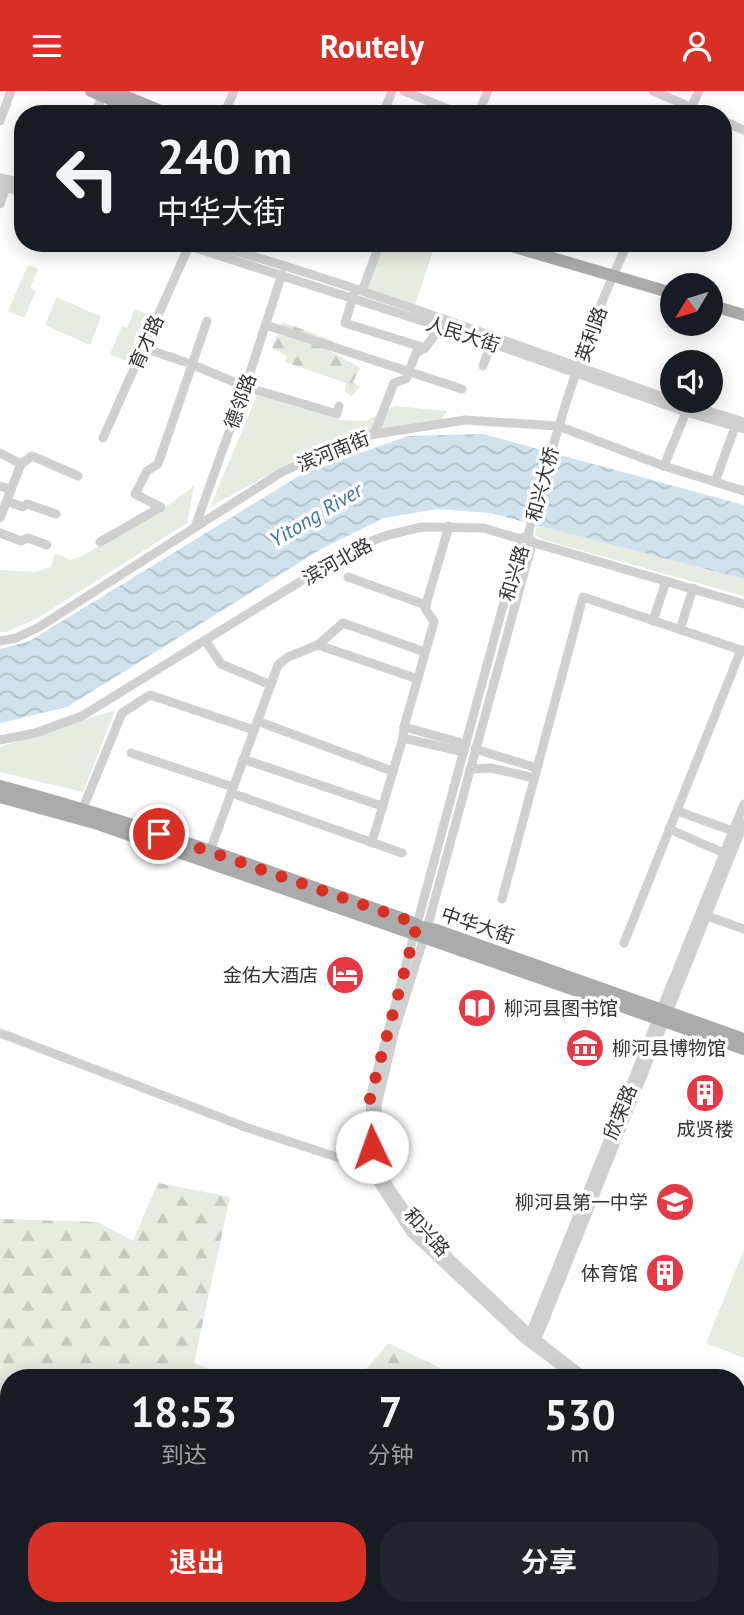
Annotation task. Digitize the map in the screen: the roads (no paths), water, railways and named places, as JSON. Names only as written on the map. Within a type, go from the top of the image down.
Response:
[{"type":"main road","points":[[103,92],[128,105]]},
{"type":"main road","points":[[103,92],[141,105]]},
{"type":"main road","points":[[536,252],[660,283]]},
{"type":"main road","points":[[556,252],[660,289]]},
{"type":"main road","points":[[723,302],[744,308]]},
{"type":"main road","points":[[723,309],[744,315]]},
{"type":"main road","name":"中华大街","points":[[0,786],[83,808],[210,851],[407,920],[420,931]]},
{"type":"main road","name":"中华大街","points":[[0,797],[98,824],[420,931],[663,1016],[744,1049]]},
{"type":"main road","name":"中华大街","points":[[663,1016],[744,1039]]},
{"type":"street","points":[[0,121],[11,91]]},
{"type":"street","points":[[404,91],[438,105]]},
{"type":"street","points":[[653,91],[680,105]]},
{"type":"street","points":[[0,204],[3,187]]},
{"type":"street","name":"育才路","points":[[103,438],[144,348],[182,252]]},
{"type":"street","name":"人民大街","points":[[208,252],[282,274],[357,292]]},
{"type":"street","name":"人民大街","points":[[235,252],[357,292],[660,402]]},
{"type":"street","points":[[376,252],[345,323],[425,348]]},
{"type":"street","name":"英利路","points":[[557,429],[624,252]]},
{"type":"street","name":"德邻路","points":[[194,528],[246,387],[282,274]]},
{"type":"street","points":[[100,542],[161,507],[135,494],[147,471],[158,464],[207,321]]},
{"type":"street","points":[[375,432],[394,383],[406,379],[416,353],[425,348],[444,323]]},
{"type":"street","name":"人民大街","points":[[444,323],[491,343],[660,396]]},
{"type":"street","points":[[266,325],[463,390]]},
{"type":"street","points":[[483,366],[491,343]]},
{"type":"street","points":[[144,348],[246,387],[337,414],[340,406]]},
{"type":"street","points":[[664,466],[686,413]]},
{"type":"street","name":"人民大街","points":[[690,413],[741,426]]},
{"type":"street","name":"人民大街","points":[[708,413],[741,426]]},
{"type":"street","name":"滨河南街","points":[[0,641],[16,638],[39,627],[282,472],[357,437],[465,420],[557,429],[744,491]]},
{"type":"street","points":[[715,482],[741,426]]},
{"type":"street","name":"和兴大桥","points":[[527,538],[557,429]]},
{"type":"street","points":[[0,453],[21,464]]},
{"type":"street","points":[[0,516],[21,464],[32,456],[78,476]]},
{"type":"street","points":[[0,486],[11,490]]},
{"type":"street","points":[[7,501],[23,507],[27,504],[56,514]]},
{"type":"street","points":[[372,842],[434,622],[425,608],[449,526]]},
{"type":"street","name":"滨河北路","points":[[0,740],[35,733],[82,716],[358,546],[422,527],[483,528],[527,538],[744,604]]},
{"type":"street","points":[[0,533],[21,541],[29,538],[47,545]]},
{"type":"street","name":"和兴路","points":[[420,931],[527,538]]},
{"type":"street","points":[[348,577],[426,605]]},
{"type":"street","points":[[653,621],[666,581]]},
{"type":"street","points":[[680,630],[693,588]]},
{"type":"street","points":[[502,899],[583,597],[742,651],[624,943]]},
{"type":"street","points":[[210,851],[278,665],[288,656],[318,645],[343,623],[425,652]]},
{"type":"street","points":[[205,640],[221,664],[271,685]]},
{"type":"street","points":[[318,645],[418,679]]},
{"type":"street","points":[[83,808],[122,713],[150,695],[256,726],[392,771]]},
{"type":"street","points":[[404,727],[537,768]]},
{"type":"street","points":[[403,738],[469,748]]},
{"type":"street","name":"和兴路","points":[[469,748],[470,769],[370,1098],[377,1170],[415,1225],[531,1339],[566,1369]]},
{"type":"street","points":[[131,753],[402,853]]},
{"type":"street","points":[[243,759],[382,806]]},
{"type":"street","points":[[470,769],[491,768],[534,778]]},
{"type":"street","name":"欣荣路","points":[[663,1016],[744,804]]},
{"type":"street","points":[[677,811],[733,831]]},
{"type":"street","name":"欣荣路","points":[[531,1339],[744,823]]},
{"type":"street","points":[[669,829],[724,853]]},
{"type":"street","points":[[707,916],[744,929]]},
{"type":"street","points":[[0,1033],[248,1128],[377,1170]]},
{"type":"street","name":"和兴路","points":[[531,1339],[574,1369]]},
{"type":"water","name":"Yitong River","points":[[483,434],[744,505],[744,579],[490,513],[437,509],[384,518],[323,548],[67,707],[0,723],[0,649],[30,641],[302,474],[408,436]]},
{"type":"place","name":"金佑大酒店","points":[[345,975]]},
{"type":"place","name":"柳河县图书馆","points":[[477,1008]]},
{"type":"place","name":"柳河县博物馆","points":[[585,1048]]},
{"type":"place","name":"成贤楼","points":[[705,1093]]},
{"type":"place","name":"柳河县第一中学","points":[[675,1202]]},
{"type":"place","name":"体育馆","points":[[665,1273]]}]
